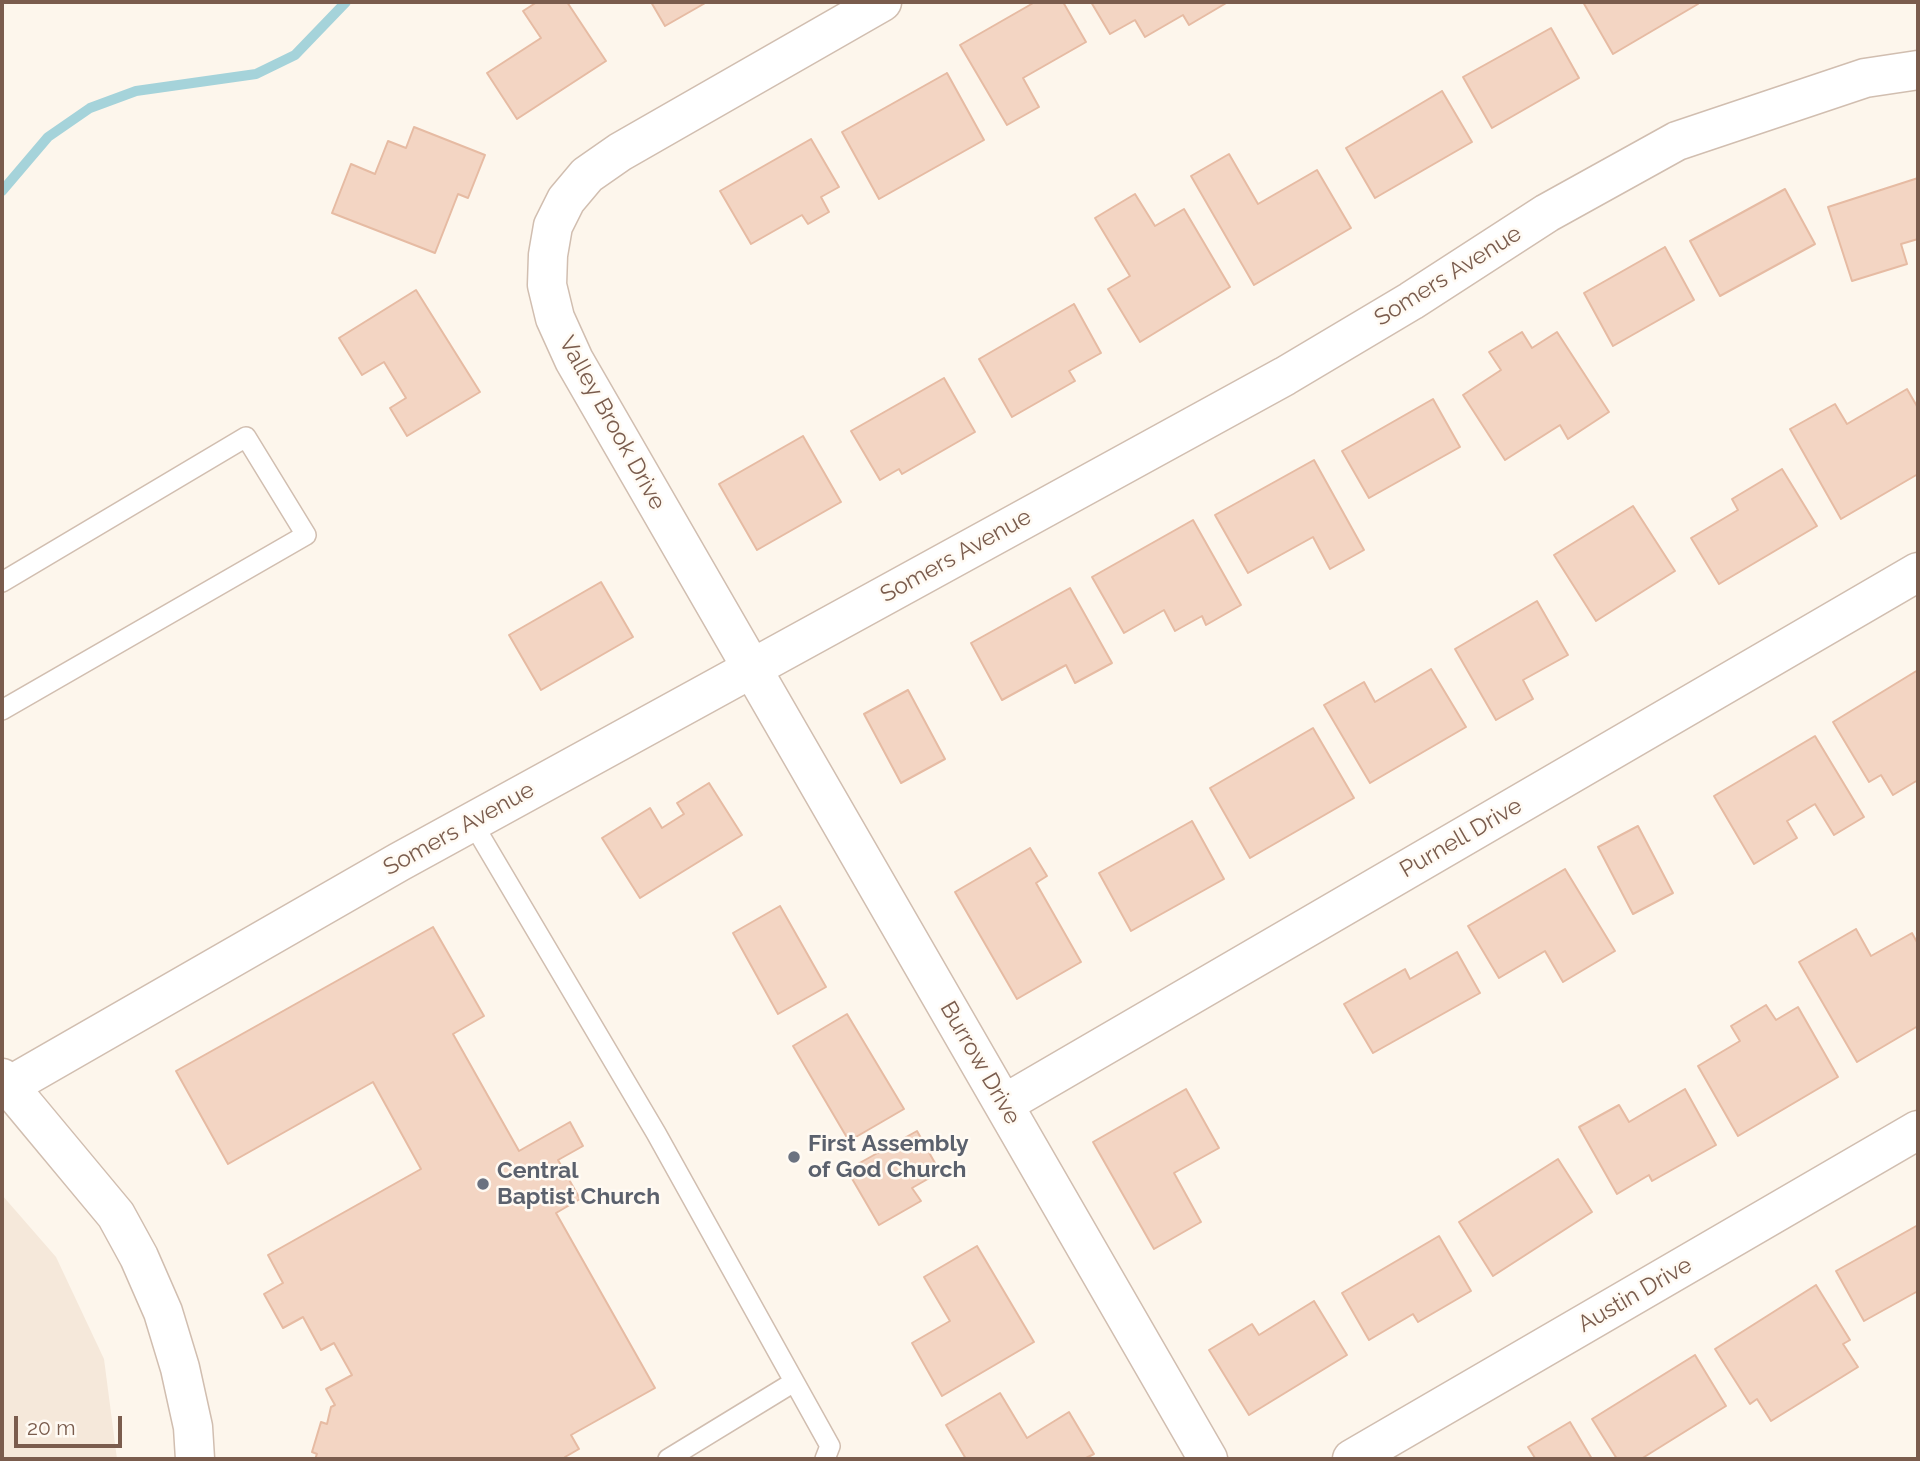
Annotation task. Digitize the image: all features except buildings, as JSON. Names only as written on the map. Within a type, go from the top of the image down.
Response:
[{"type":"street","name":"Valley Brook Drive","points":[[752,667],[569,349],[555,318],[547,285],[551,236],[566,200],[587,175],[620,152],[882,2]]},
{"type":"street","name":"Somers Avenue","points":[[6,1082],[752,667],[1285,376],[1411,301],[1546,213],[1677,141],[1865,78],[1918,69]]},
{"type":"street","name":"Purnell Drive","points":[[1004,1104],[1918,572]]},
{"type":"street","name":"Burrow Drive","points":[[752,667],[1208,1459]]},
{"type":"street","points":[[6,1082],[116,1215],[139,1257],[163,1312],[180,1368],[192,1427],[195,1459]]},
{"type":"street","name":"Austin Drive","points":[[1352,1459],[1918,1130]]},
{"type":"lane","points":[[2,582],[246,437],[306,535],[2,710]]},
{"type":"lane","points":[[472,822],[656,1133],[794,1381],[830,1446],[825,1459]]},
{"type":"lane","points":[[668,1459],[794,1381]]},
{"type":"shaded area","points":[[2,1195],[56,1257],[104,1359],[117,1459],[2,1459]]},
{"type":"waterway","points":[[2,191],[48,137],[90,108],[136,91],[256,74],[295,55],[346,2]]},
{"type":"place","name":"First Assembly of God Church","points":[[794,1157]]},
{"type":"place","name":"Central Baptist Church","points":[[483,1184]]}]
